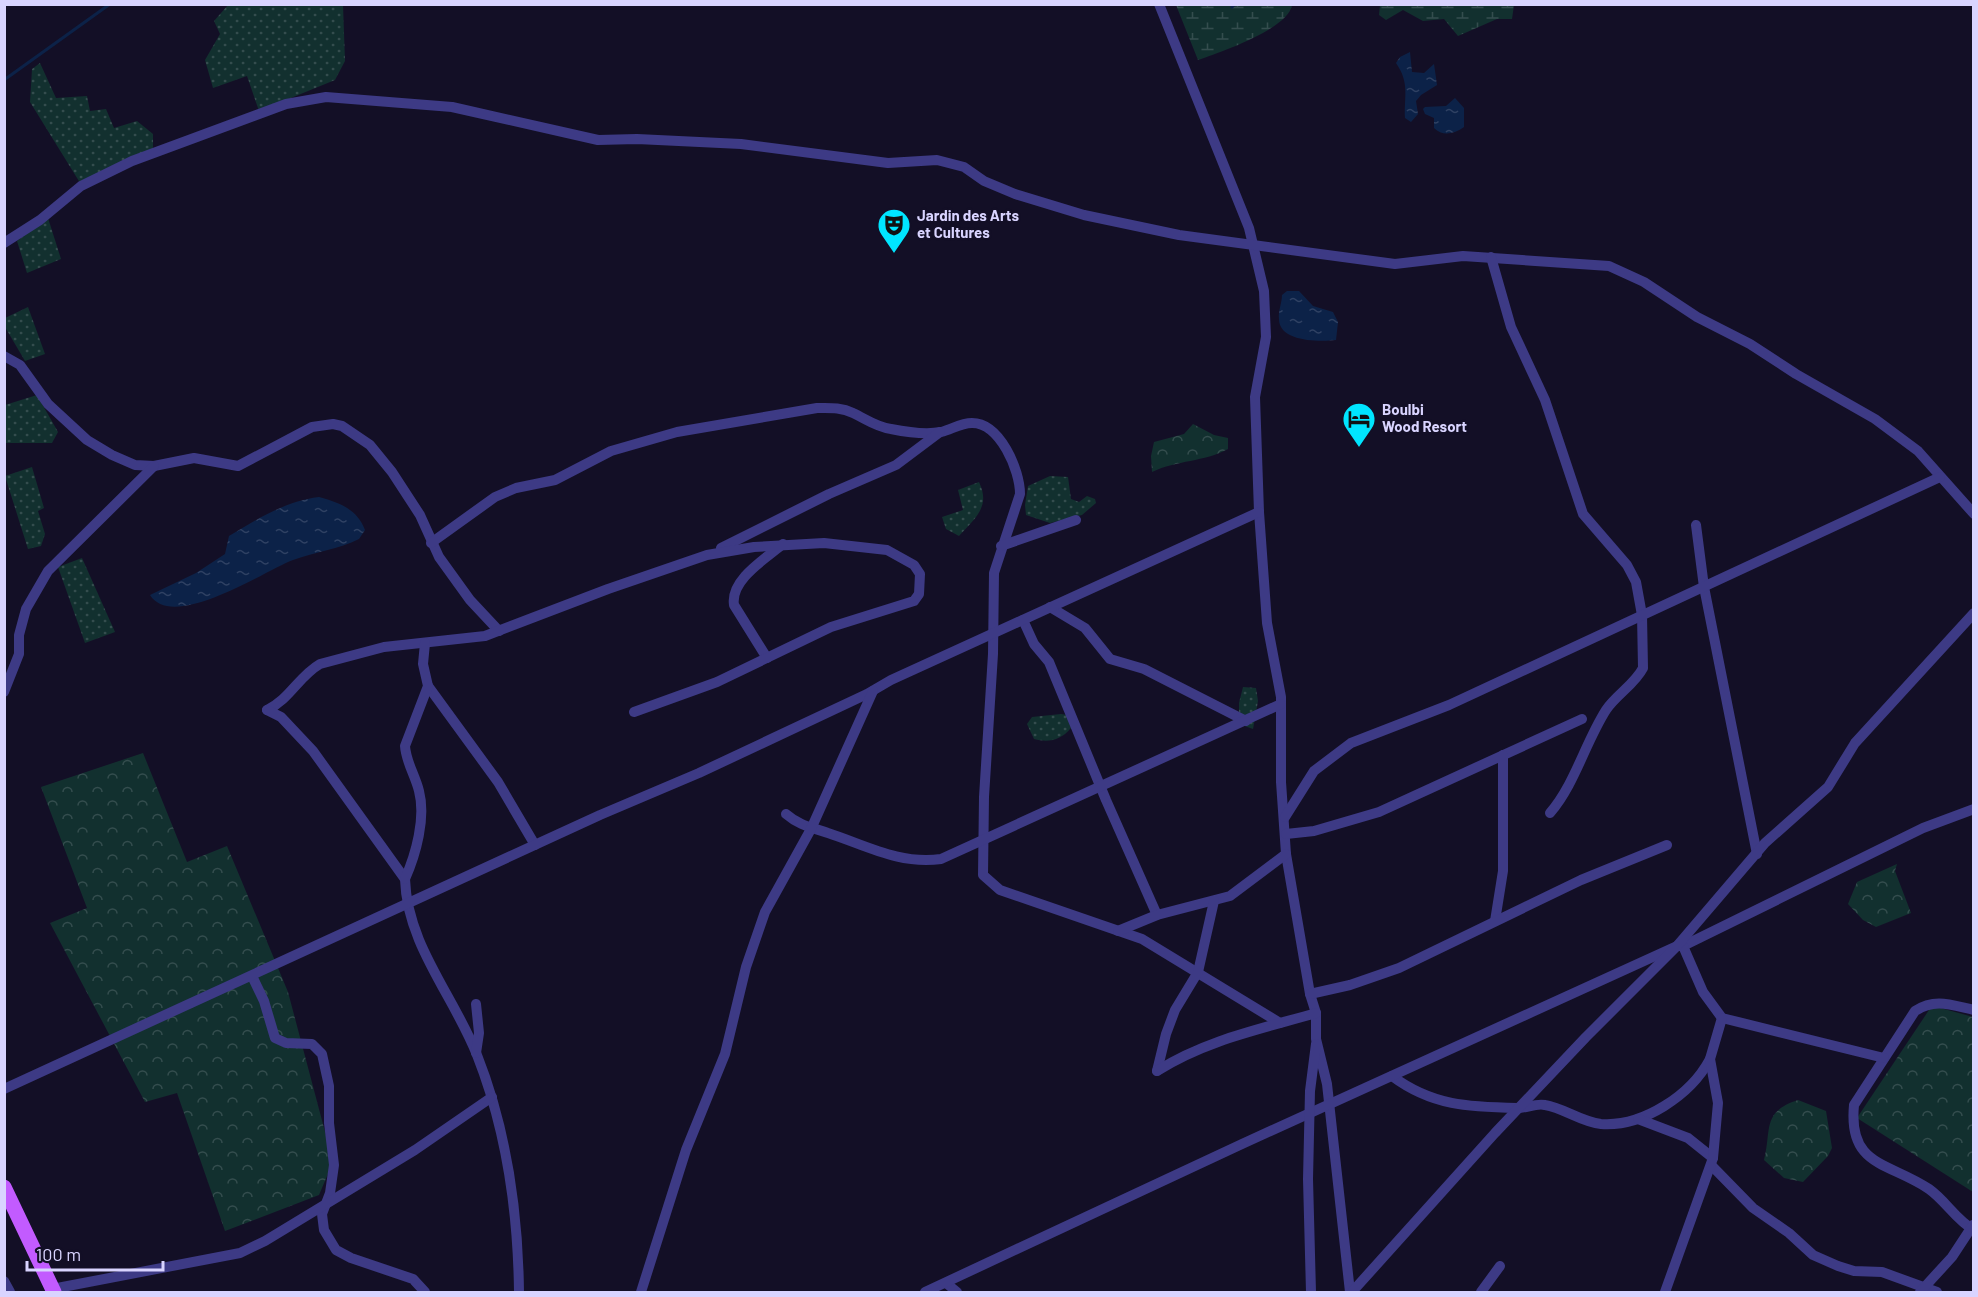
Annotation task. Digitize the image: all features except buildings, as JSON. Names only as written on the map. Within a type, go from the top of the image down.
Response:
[{"type":"main road","points":[[4,1187],[53,1291]]},
{"type":"street","points":[[1159,4],[1255,245],[1267,316],[1266,338],[1255,397],[1259,512],[1267,623],[1273,645],[1281,704],[1281,782],[1286,854],[1310,994],[1316,1014],[1317,1040],[1330,1104],[1351,1293]]},
{"type":"street","points":[[4,243],[40,220],[81,186],[132,160],[286,104],[326,97],[452,106],[598,140],[637,139],[741,144],[888,163],[937,160],[964,167],[1000,189],[1084,215],[1179,235],[1395,264],[1463,256],[1609,266],[1644,282],[1697,317],[1750,344],[1796,374],[1875,418],[1918,451],[1974,514]]},
{"type":"street","points":[[1491,257],[1511,327],[1545,400],[1583,514],[1627,565],[1636,582],[1642,615],[1643,668],[1608,707],[1587,743],[1565,791],[1550,813]]},
{"type":"street","points":[[4,356],[20,365],[48,404],[87,440],[124,461],[154,466],[194,458],[238,466],[312,428],[333,424],[342,426],[370,445],[392,472],[417,510],[431,543],[470,600],[499,631]]},
{"type":"street","points":[[431,543],[477,507],[500,494],[516,488],[547,483],[611,451],[677,432],[817,408],[838,408],[880,427],[925,433],[940,432]]},
{"type":"street","points":[[405,879],[313,751],[281,717],[267,710],[278,705],[310,670],[320,664],[359,651],[474,638],[499,631],[608,589],[707,555],[829,494],[896,465],[940,432],[960,424],[978,424],[1001,441],[1009,451],[1017,469],[1020,494],[994,573],[994,633],[987,710],[982,841],[983,875],[1000,890],[1142,939],[1280,1023]]},
{"type":"street","points":[[4,692],[19,654],[19,635],[26,609],[48,571],[154,466]]},
{"type":"street","points":[[1285,818],[1314,771],[1351,743],[1449,705],[1940,477]]},
{"type":"street","points":[[4,1089],[535,845],[710,768],[994,633],[1259,512]]},
{"type":"street","points":[[1001,546],[1076,520]]},
{"type":"street","points":[[1696,525],[1704,587],[1757,854]]},
{"type":"street","points":[[634,712],[706,686],[831,627],[914,601],[919,594],[922,582],[914,565],[886,550],[847,543],[783,544],[707,555]]},
{"type":"street","points":[[767,658],[734,605],[733,596],[735,589],[750,572],[783,544]]},
{"type":"street","points":[[1050,607],[1085,628],[1110,658],[1144,669],[1246,721]]},
{"type":"street","points":[[1351,1293],[1495,1133],[1586,1037],[1680,946],[1757,854],[1798,812],[1828,787],[1855,743],[1974,613]]},
{"type":"street","points":[[1023,620],[1034,644],[1049,662],[1100,786],[1158,915]]},
{"type":"street","points":[[425,643],[423,664],[428,686],[498,782],[535,845]]},
{"type":"street","points":[[428,686],[405,746],[419,791],[422,811],[412,860],[405,879],[408,904],[422,949],[476,1053],[504,1134],[510,1166],[519,1293]]},
{"type":"street","points":[[641,1293],[686,1149],[725,1054],[746,967],[765,912],[811,830],[873,691]]},
{"type":"street","points":[[786,814],[811,830],[826,832],[876,851],[923,862],[940,859],[1281,704]]},
{"type":"street","points":[[1286,834],[1314,831],[1379,812],[1582,719]]},
{"type":"street","points":[[1495,921],[1503,871],[1503,755]]},
{"type":"street","points":[[925,1293],[1330,1104],[1680,946],[1923,828],[1974,808]]},
{"type":"street","points":[[1310,994],[1375,978],[1581,880],[1667,844]]},
{"type":"street","points":[[1118,931],[1158,915],[1214,901],[1244,887],[1286,854]]},
{"type":"street","points":[[1214,901],[1198,972],[1175,1010],[1166,1034],[1157,1071],[1218,1041],[1316,1014]]},
{"type":"street","points":[[1680,946],[1703,993],[1722,1018],[1884,1058]]},
{"type":"street","points":[[252,976],[264,1001],[274,1038],[286,1043],[312,1044],[322,1054],[329,1086],[329,1124],[334,1165],[321,1222],[336,1250],[351,1258],[413,1279],[425,1293]]},
{"type":"street","points":[[1921,1291],[1952,1257],[1973,1227],[1930,1190],[1898,1171],[1877,1165],[1860,1146],[1854,1124],[1854,1105],[1915,1011],[1926,1004],[1937,1002],[1974,1010]]},
{"type":"street","points":[[476,1053],[479,1034],[477,1004]]},
{"type":"street","points":[[1392,1076],[1413,1092],[1458,1105],[1521,1108],[1544,1105],[1600,1124],[1638,1119],[1668,1102],[1699,1075],[1710,1059],[1722,1018]]},
{"type":"street","points":[[1311,1293],[1308,1179],[1310,1091],[1317,1040]]},
{"type":"street","points":[[1665,1293],[1712,1162],[1718,1103],[1710,1059]]},
{"type":"street","points":[[53,1291],[240,1253],[325,1205],[435,1137],[492,1097]]},
{"type":"street","points":[[1638,1119],[1688,1138],[1753,1208],[1789,1233],[1813,1255],[1854,1271],[1882,1272],[1921,1291],[1937,1293]]},
{"type":"street","points":[[1481,1293],[1500,1266]]},
{"type":"street","points":[[4,1281],[10,1293]]},
{"type":"street","points":[[946,1282],[957,1293]]},
{"type":"green space","points":[[1380,4],[1514,5],[1512,19],[1497,19],[1458,36],[1444,19],[1423,21],[1403,10],[1386,20],[1379,15]]},
{"type":"green space","points":[[228,5],[343,5],[345,61],[335,80],[259,111],[247,76],[213,88],[205,60],[220,34],[214,21]]},
{"type":"green space","points":[[1176,5],[1292,5],[1288,14],[1267,31],[1198,60]]},
{"type":"green space","points":[[40,63],[56,98],[87,96],[90,111],[106,109],[114,128],[137,121],[153,134],[153,150],[82,186],[30,102],[32,69]]},
{"type":"green space","points":[[48,218],[61,259],[27,273],[17,241]]},
{"type":"green space","points":[[28,307],[45,354],[25,361],[5,327],[5,318]]},
{"type":"green space","points":[[37,395],[58,432],[52,443],[5,443],[5,405]]},
{"type":"green space","points":[[1193,424],[1214,435],[1228,438],[1228,449],[1152,472],[1151,456],[1154,442],[1184,434]]},
{"type":"green space","points":[[32,467],[44,508],[38,511],[45,534],[41,546],[28,549],[5,476]]},
{"type":"green space","points":[[1050,476],[1068,477],[1071,499],[1079,502],[1087,496],[1095,499],[1096,503],[1082,515],[1050,523],[1026,515],[1028,486]]},
{"type":"green space","points":[[979,482],[983,498],[982,505],[976,518],[959,536],[946,529],[942,517],[963,510],[958,490]]},
{"type":"green space","points":[[82,558],[115,632],[85,643],[58,567]]},
{"type":"green space","points":[[1243,687],[1256,688],[1258,701],[1253,729],[1239,724],[1239,703]]},
{"type":"green space","points":[[1068,715],[1071,728],[1067,732],[1045,741],[1034,739],[1027,724],[1032,717]]},
{"type":"green space","points":[[143,753],[187,862],[227,846],[288,992],[333,1162],[319,1195],[225,1231],[177,1093],[145,1102],[50,923],[87,908],[41,787]]},
{"type":"green space","points":[[1897,864],[1895,871],[1911,913],[1876,927],[1863,920],[1848,904],[1857,882]]},
{"type":"green space","points":[[1937,1007],[1973,1017],[1973,1192],[1857,1118],[1929,1010]]},
{"type":"green space","points":[[1798,1100],[1826,1111],[1832,1148],[1828,1156],[1803,1182],[1784,1178],[1764,1160],[1773,1116],[1778,1110]]},
{"type":"water","points":[[1410,52],[1412,72],[1424,73],[1434,64],[1437,85],[1416,101],[1418,114],[1411,122],[1405,118],[1405,83],[1396,63],[1400,57]]},
{"type":"water","points":[[1455,98],[1464,108],[1464,127],[1452,133],[1441,133],[1434,128],[1434,118],[1425,114],[1423,109],[1446,106]]},
{"type":"water","points":[[1287,291],[1299,291],[1313,306],[1333,312],[1338,322],[1336,340],[1302,339],[1286,332],[1281,327],[1279,316],[1282,295]]},
{"type":"water","points":[[319,497],[347,508],[357,517],[365,530],[359,539],[293,560],[198,603],[178,607],[162,605],[150,595],[196,573],[225,554],[229,536],[250,523],[295,502]]},
{"type":"waterway","points":[[4,80],[110,4]]},
{"type":"waterway","points":[[1232,7],[1235,4]]},
{"type":"place","name":"Jardin des Arts et Cultures","points":[[894,254]]},
{"type":"place","name":"Boulbi Wood Resort","points":[[1359,448]]}]
